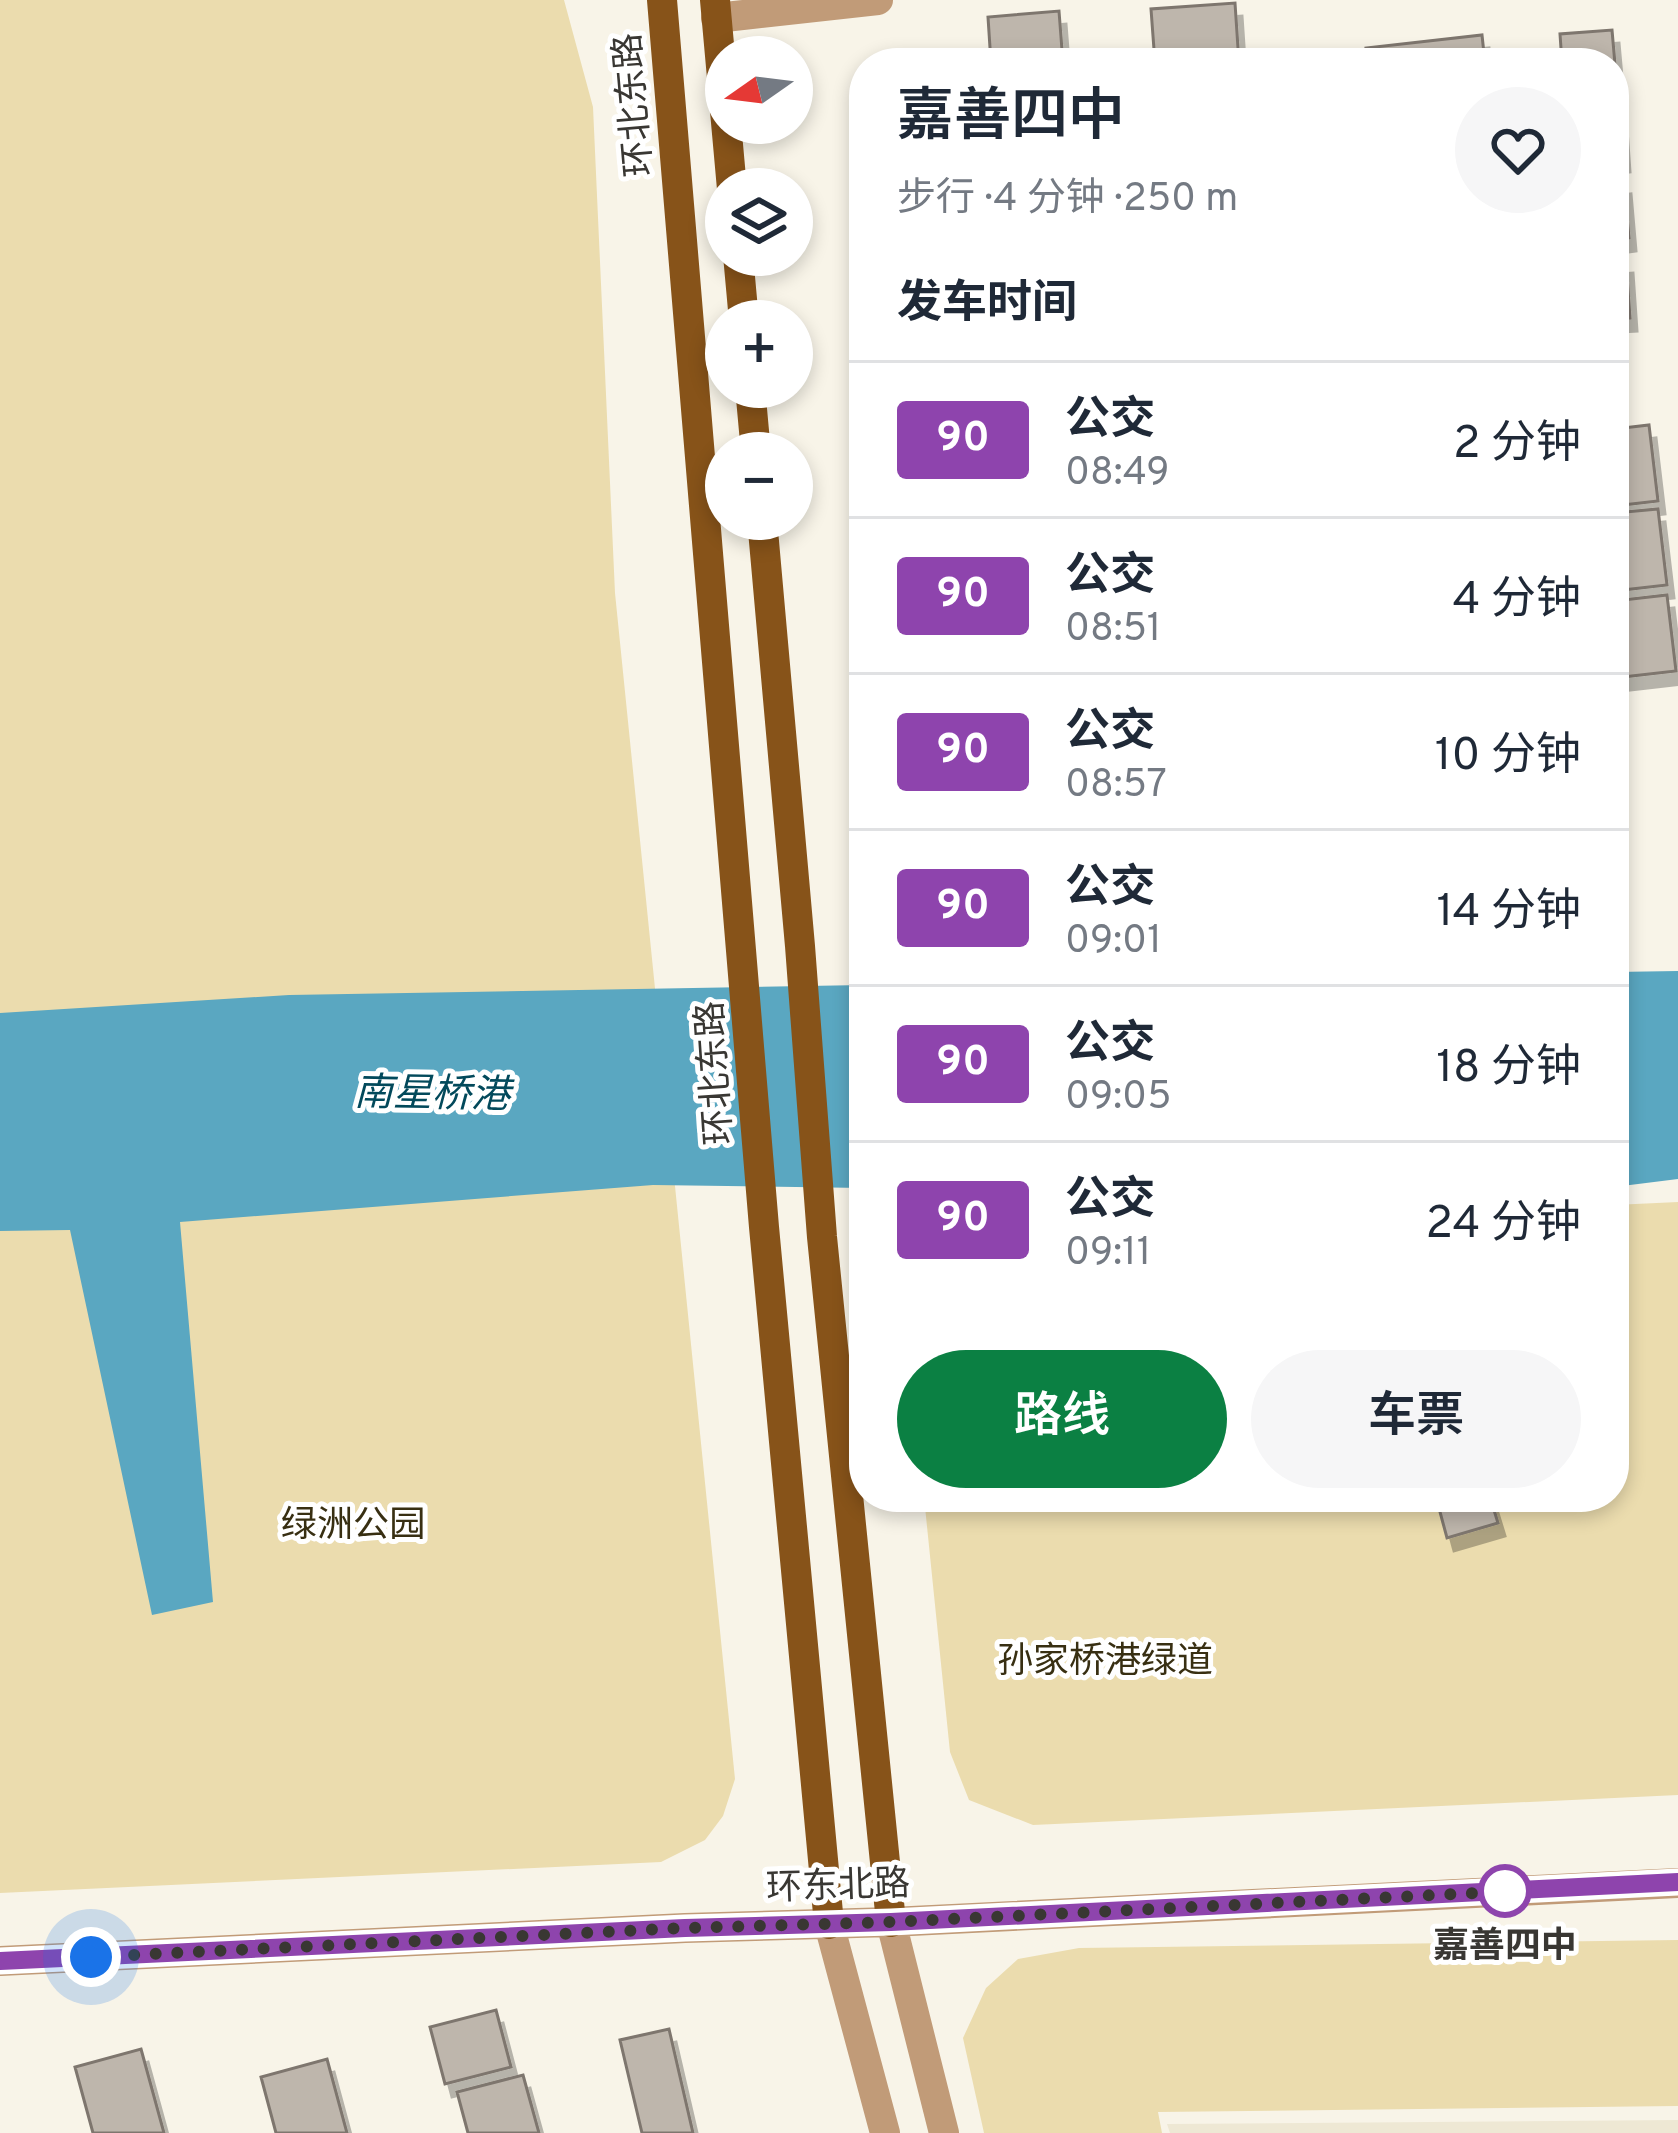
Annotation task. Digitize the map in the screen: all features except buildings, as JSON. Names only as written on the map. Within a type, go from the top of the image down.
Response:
[{"type":"main road","name":"环北东路","points":[[662,0],[764,1227],[829,1924]]},
{"type":"main road","points":[[716,9],[730,168]]},
{"type":"main road","points":[[763,540],[849,1505]]},
{"type":"main road","points":[[850,1512],[891,1922]]},
{"type":"street","points":[[716,9],[878,0]]},
{"type":"street","name":"环东北路","points":[[0,1961],[1678,1882]]},
{"type":"street","points":[[891,1922],[944,2133]]},
{"type":"street","name":"环北东路","points":[[829,1924],[885,2133]]},
{"type":"shaded area","points":[[1678,2120],[1678,2133],[1170,2133],[1167,2124]]},
{"type":"green space","name":"绿洲公园","points":[[0,0],[564,0],[593,107],[615,593],[735,1779],[723,1816],[705,1840],[661,1862],[0,1893]]},
{"type":"green space","name":"孙家桥港绿道","points":[[1678,1202],[1678,1795],[1033,1825],[969,1800],[950,1752],[926,1512],[1629,1512],[1629,1204]]},
{"type":"green space","points":[[1678,1940],[1678,2106],[1158,2112],[1162,2133],[984,2133],[963,2038],[986,1988],[1018,1959],[1079,1948]]},
{"type":"water","points":[[1678,971],[1678,1179],[1629,1185],[1629,972]]},
{"type":"water","name":"南星桥港","points":[[849,985],[849,1188],[653,1185],[180,1222],[213,1602],[152,1615],[70,1230],[0,1231],[0,1013],[289,995]]},
{"type":"bus line","name":"90","points":[[0,1961],[1678,1882]]},
{"type":"place","name":"嘉善四中","points":[[1505,1891]]},
{"type":"route","points":[[91,1957],[1517,1891],[1505,1891]]}]
